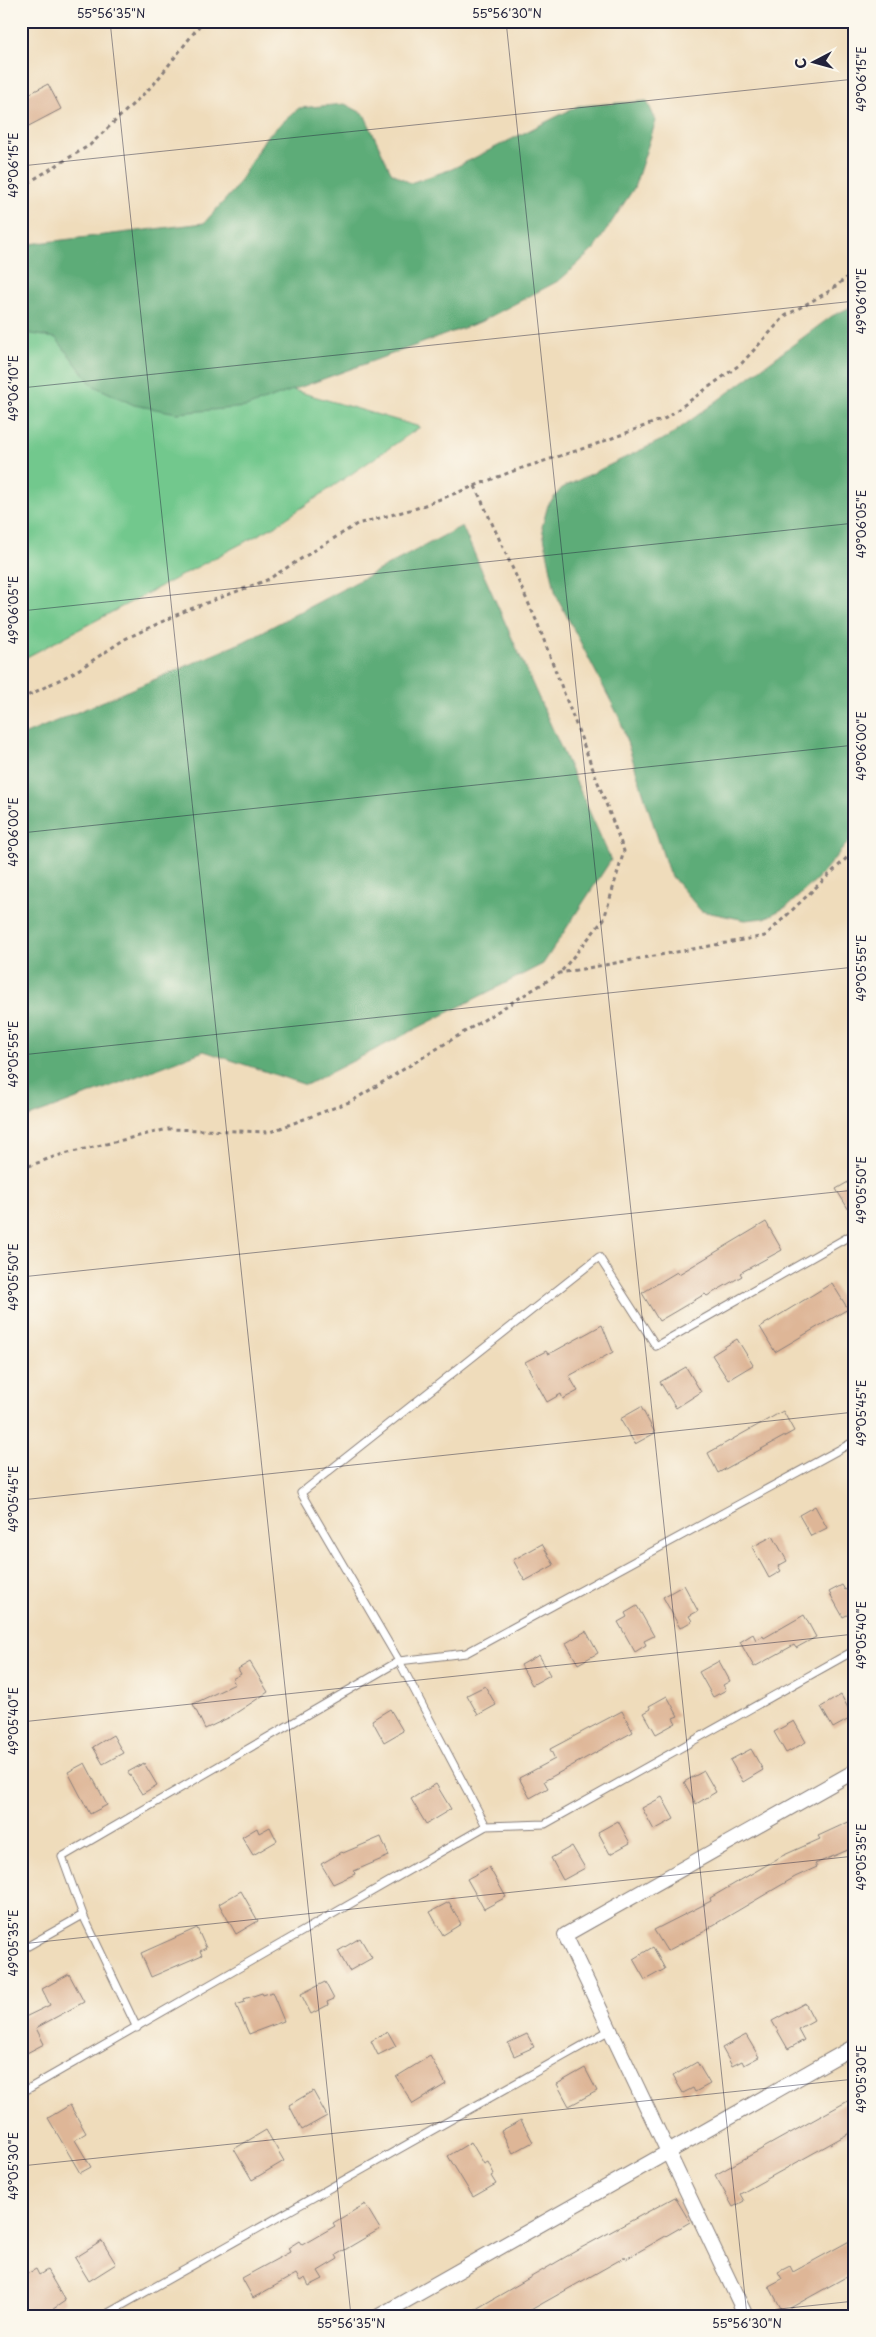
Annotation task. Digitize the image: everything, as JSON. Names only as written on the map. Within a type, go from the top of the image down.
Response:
[{"type":"street","points":[[746,2316],[565,1935],[855,1771]]},
{"type":"street","points":[[379,2316],[855,2046]]},
{"type":"lane","points":[[486,1826],[400,1660],[301,1493],[599,1258],[656,1346],[855,1233]]},
{"type":"lane","points":[[137,2028],[83,1915],[62,1857],[400,1660],[466,1652],[855,1441]]},
{"type":"lane","points":[[21,2093],[486,1826],[545,1824],[855,1650]]},
{"type":"lane","points":[[21,1950],[83,1915]]},
{"type":"lane","points":[[103,2316],[610,2030]]},
{"type":"path","points":[[21,187],[90,145],[154,84],[203,21]]},
{"type":"path","points":[[21,699],[75,672],[125,639],[185,611],[267,580],[357,524],[417,508],[666,418],[742,363],[785,316],[828,292],[855,271]]},
{"type":"path","points":[[21,1169],[56,1156],[168,1129],[270,1132],[352,1101],[560,973],[604,919],[624,851],[538,622],[475,486]]},
{"type":"path","points":[[560,973],[765,936],[855,850]]},
{"type":"green space","points":[[647,101],[656,121],[634,188],[594,249],[560,280],[480,322],[246,407],[177,413],[134,405],[92,385],[56,338],[21,332],[21,245],[204,223],[234,190],[266,137],[299,108],[345,104],[364,114],[391,172],[410,183],[452,169],[578,106]]},
{"type":"green space","points":[[21,302],[279,386],[420,427],[275,526],[21,660]]},
{"type":"green space","points":[[855,305],[855,834],[818,878],[788,906],[765,918],[745,920],[701,911],[669,873],[619,717],[556,595],[542,527],[548,505],[562,488],[668,437],[832,316]]},
{"type":"green space","points":[[462,526],[611,860],[543,964],[306,1085],[204,1051],[21,1120],[21,736],[243,642]]},
{"type":"building","points":[[48,84],[61,109],[21,130],[21,98]]},
{"type":"building","points":[[855,1178],[855,1220],[836,1189]]},
{"type":"building","points":[[766,1222],[782,1250],[740,1273],[742,1276],[707,1296],[705,1294],[659,1321],[642,1293],[677,1272],[679,1274]]},
{"type":"building","points":[[832,1283],[848,1309],[775,1352],[760,1327]]},
{"type":"building","points":[[602,1325],[613,1352],[569,1376],[578,1391],[563,1399],[561,1394],[547,1402],[525,1362],[546,1351],[548,1354],[555,1351]]},
{"type":"building","points":[[737,1339],[753,1365],[728,1380],[712,1355]]},
{"type":"building","points":[[686,1367],[701,1392],[676,1408],[660,1382]]},
{"type":"building","points":[[641,1407],[655,1433],[635,1444],[620,1419]]},
{"type":"building","points":[[783,1411],[794,1431],[718,1473],[708,1453]]},
{"type":"building","points":[[815,1506],[827,1528],[811,1536],[799,1515]]},
{"type":"building","points":[[773,1536],[787,1561],[778,1566],[781,1571],[769,1578],[752,1547]]},
{"type":"building","points":[[542,1544],[554,1565],[525,1581],[513,1560]]},
{"type":"building","points":[[684,1585],[698,1611],[689,1616],[692,1621],[680,1628],[663,1597]]},
{"type":"building","points":[[842,1585],[845,1590],[855,1585],[855,1611],[843,1617],[829,1592]]},
{"type":"building","points":[[637,1606],[654,1636],[644,1641],[646,1645],[635,1652],[618,1622],[627,1617],[625,1613]]},
{"type":"building","points":[[804,1615],[816,1637],[796,1648],[794,1645],[754,1667],[740,1642],[753,1634],[756,1640],[763,1636],[764,1638]]},
{"type":"building","points":[[586,1631],[598,1653],[578,1664],[566,1643]]},
{"type":"building","points":[[539,1655],[550,1675],[532,1685],[521,1665]]},
{"type":"building","points":[[719,1661],[730,1681],[723,1685],[726,1690],[713,1697],[699,1672]]},
{"type":"building","points":[[250,1662],[268,1692],[230,1717],[205,1729],[193,1704],[235,1684],[232,1679],[241,1674],[238,1669]]},
{"type":"building","points":[[485,1686],[496,1705],[478,1715],[467,1695]]},
{"type":"building","points":[[841,1695],[853,1717],[833,1728],[821,1707]]},
{"type":"building","points":[[667,1696],[678,1716],[673,1718],[676,1723],[656,1734],[644,1713],[651,1709],[649,1706]]},
{"type":"building","points":[[390,1709],[403,1731],[384,1742],[372,1720]]},
{"type":"building","points":[[622,1711],[633,1732],[544,1781],[548,1788],[530,1798],[519,1778],[555,1759],[550,1749]]},
{"type":"building","points":[[794,1721],[806,1742],[786,1753],[774,1732]]},
{"type":"building","points":[[113,1735],[123,1753],[103,1764],[93,1747]]},
{"type":"building","points":[[751,1749],[763,1770],[743,1782],[730,1760]]},
{"type":"building","points":[[85,1763],[107,1805],[90,1814],[68,1772]]},
{"type":"building","points":[[144,1763],[157,1785],[142,1794],[128,1772]]},
{"type":"building","points":[[704,1771],[716,1792],[696,1804],[684,1782]]},
{"type":"building","points":[[436,1784],[451,1809],[426,1824],[411,1799]]},
{"type":"building","points":[[662,1797],[674,1819],[654,1830],[642,1808]]},
{"type":"building","points":[[855,1819],[855,1847],[815,1864],[817,1867],[795,1877],[711,1928],[667,1951],[654,1930],[711,1901],[710,1898],[782,1856],[820,1839],[818,1836]]},
{"type":"building","points":[[618,1821],[630,1843],[610,1854],[598,1832]]},
{"type":"building","points":[[270,1827],[277,1841],[253,1855],[242,1837],[257,1828],[259,1833]]},
{"type":"building","points":[[381,1837],[389,1856],[354,1871],[355,1874],[333,1884],[321,1864],[342,1852]]},
{"type":"building","points":[[572,1846],[585,1868],[563,1880],[551,1858]]},
{"type":"building","points":[[489,1867],[506,1897],[484,1909],[467,1879]]},
{"type":"building","points":[[241,1891],[258,1921],[236,1934],[219,1904]]},
{"type":"building","points":[[449,1902],[461,1924],[443,1935],[430,1912]]},
{"type":"building","points":[[197,1928],[206,1948],[200,1951],[202,1955],[151,1977],[141,1953]]},
{"type":"building","points":[[360,1938],[372,1958],[349,1971],[338,1951]]},
{"type":"building","points":[[653,1947],[665,1969],[645,1980],[633,1959]]},
{"type":"building","points":[[69,1974],[84,2002],[36,2028],[44,2044],[21,2056],[21,2019],[50,2005],[42,1989]]},
{"type":"building","points":[[325,1982],[334,1999],[327,2002],[328,2005],[311,2014],[301,1994]]},
{"type":"building","points":[[272,1992],[284,2021],[249,2034],[236,2005],[245,2002],[244,1999]]},
{"type":"building","points":[[805,2003],[814,2020],[798,2029],[804,2040],[788,2049],[772,2021]]},
{"type":"building","points":[[388,2032],[396,2046],[378,2055],[371,2041]]},
{"type":"building","points":[[527,2034],[534,2047],[514,2056],[508,2043]]},
{"type":"building","points":[[746,2035],[759,2057],[744,2065],[742,2061],[732,2066],[722,2048]]},
{"type":"building","points":[[430,2056],[446,2084],[413,2104],[396,2077]]},
{"type":"building","points":[[697,2062],[710,2084],[695,2092],[693,2088],[683,2093],[673,2076]]},
{"type":"building","points":[[585,2068],[597,2091],[569,2106],[557,2084]]},
{"type":"building","points":[[313,2091],[327,2116],[302,2130],[289,2105]]},
{"type":"building","points":[[855,2097],[855,2130],[740,2194],[744,2201],[733,2207],[715,2175]]},
{"type":"building","points":[[70,2105],[86,2133],[75,2140],[91,2167],[80,2173],[48,2118]]},
{"type":"building","points":[[521,2120],[533,2142],[513,2153],[501,2131]]},
{"type":"building","points":[[266,2130],[284,2161],[252,2180],[234,2149]]},
{"type":"building","points":[[471,2142],[484,2164],[488,2162],[494,2174],[491,2176],[496,2184],[473,2197],[448,2156]]},
{"type":"building","points":[[675,2197],[690,2222],[626,2259],[625,2257],[520,2316],[464,2316],[581,2248]]},
{"type":"building","points":[[365,2204],[380,2229],[336,2255],[338,2259],[318,2271],[323,2279],[309,2286],[305,2278],[300,2281],[296,2274],[253,2298],[242,2278],[290,2252],[288,2248],[299,2241],[302,2245],[335,2226],[333,2223]]},
{"type":"building","points":[[855,2238],[855,2272],[783,2312],[769,2286],[782,2279],[778,2272],[790,2266],[793,2272]]},
{"type":"building","points":[[102,2241],[116,2264],[89,2281],[75,2258]]},
{"type":"building","points":[[36,2269],[39,2275],[47,2270],[65,2301],[43,2316],[21,2316],[21,2285],[27,2282],[23,2276]]}]
